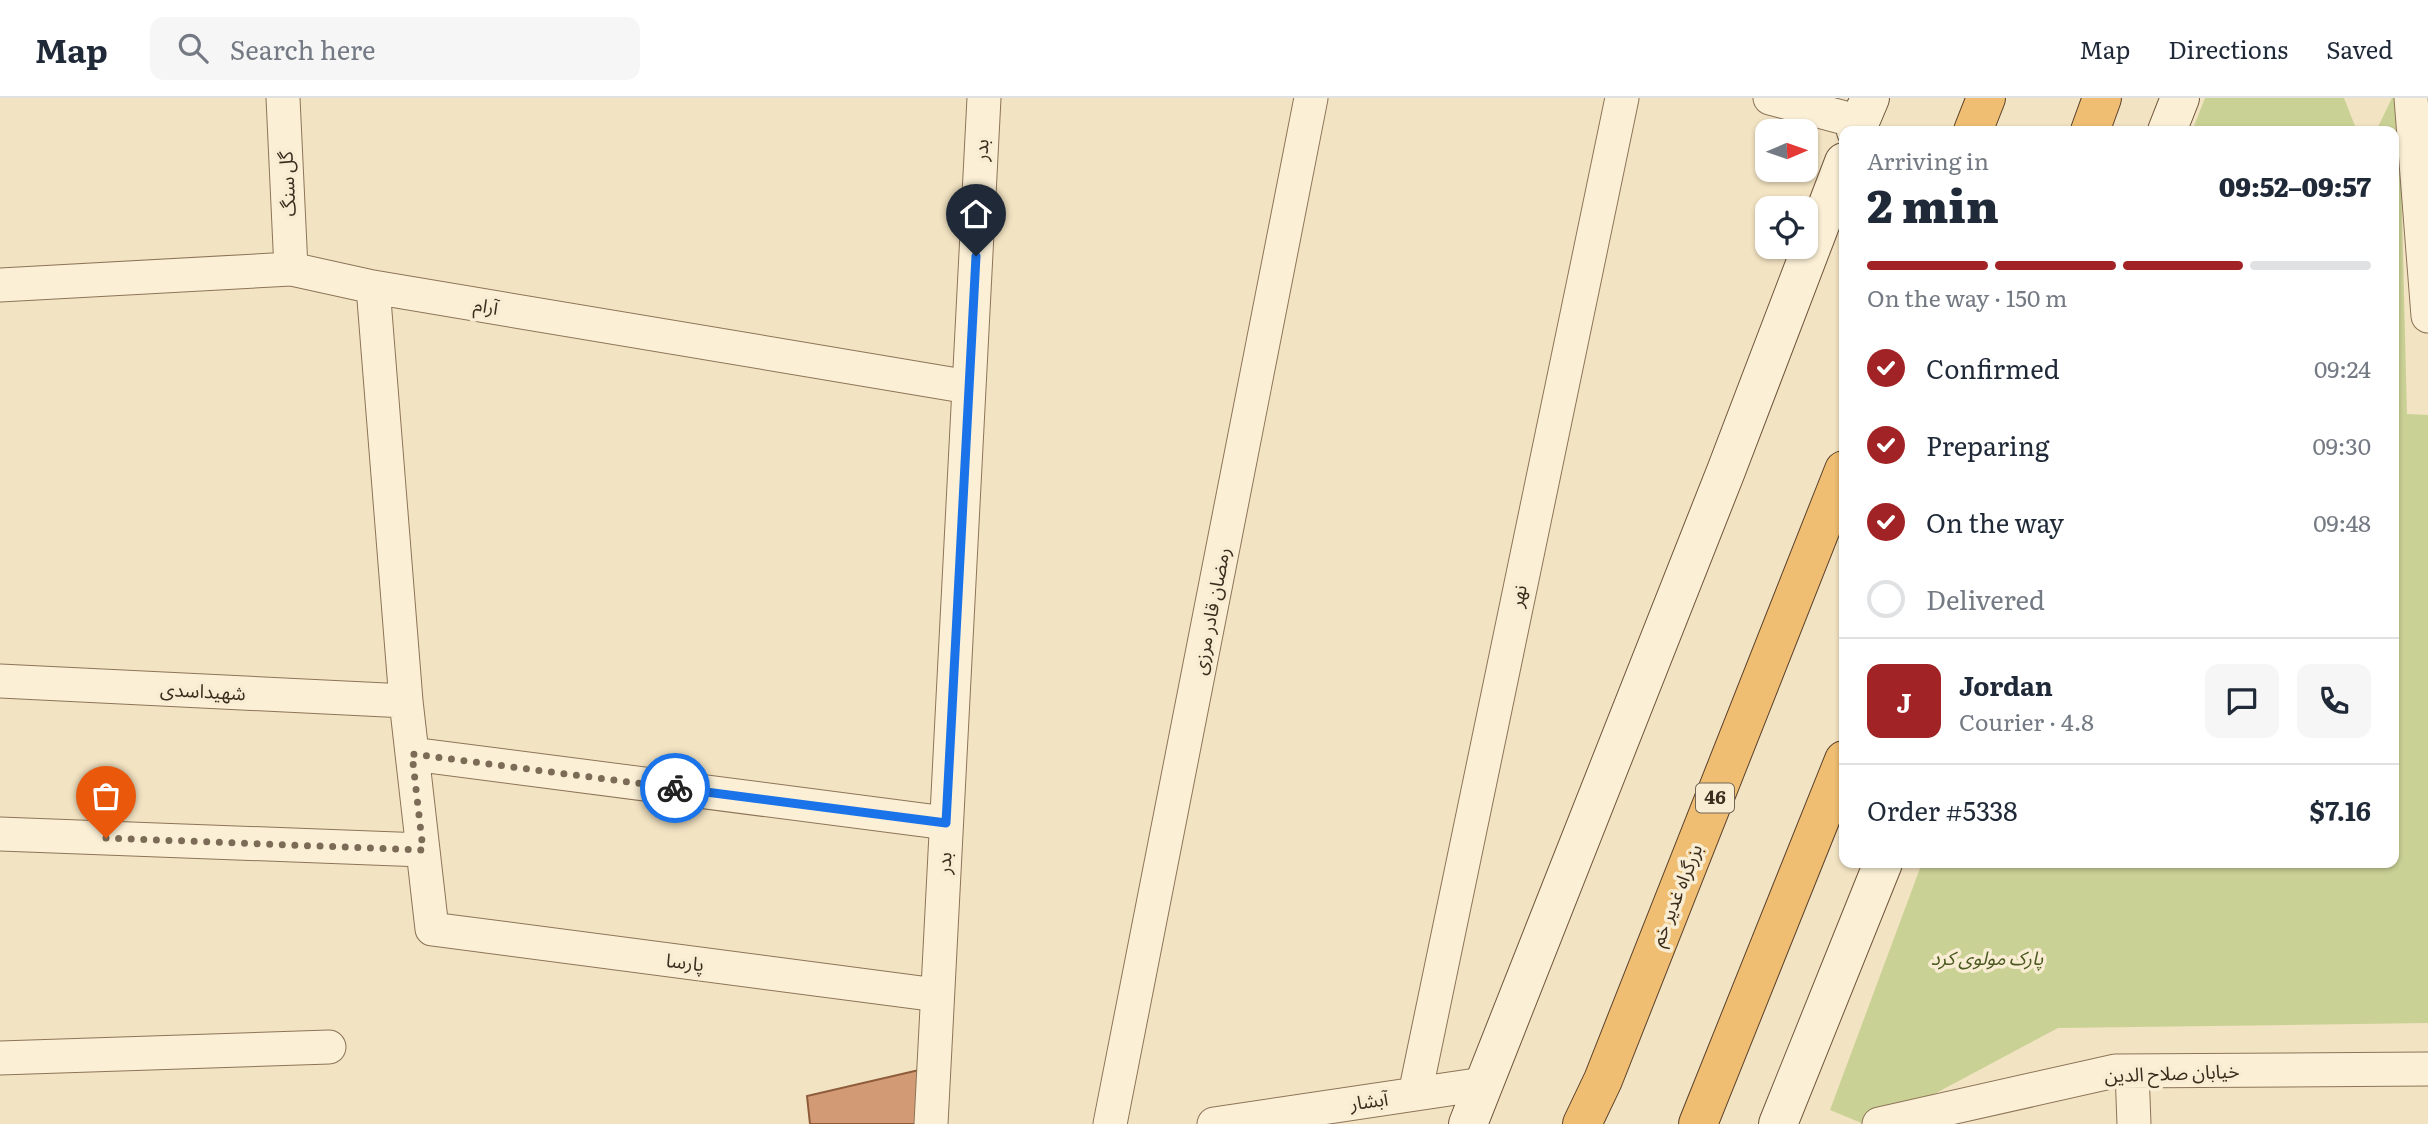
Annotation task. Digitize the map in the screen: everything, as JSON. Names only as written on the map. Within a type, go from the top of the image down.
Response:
[{"type":"highway","points":[[1975,126],[1986,98]]},
{"type":"highway","points":[[2092,126],[2102,98]]},
{"type":"highway","name":"بزرگراه غدیر خم","points":[[1582,1124],[1603,1080],[1839,483]]},
{"type":"highway","points":[[1698,1124],[1839,772]]},
{"type":"main road","points":[[2169,126],[2180,98]]},
{"type":"main road","points":[[1468,1124],[1839,175]]},
{"type":"main road","points":[[1778,1124],[1881,868]]},
{"type":"street","name":"گل سنگ","points":[[282,98],[291,269]]},
{"type":"street","name":"بدر","points":[[931,1124],[984,98]]},
{"type":"street","name":"رمضان قادر مرزی","points":[[1110,1124],[1311,98]]},
{"type":"street","name":"نهر","points":[[1415,1094],[1622,98]]},
{"type":"street","points":[[1770,98],[1862,117]]},
{"type":"street","points":[[2412,98],[2428,316]]},
{"type":"street","name":"آرام","points":[[0,285],[291,269],[373,287],[969,387]]},
{"type":"street","points":[[0,834],[423,850],[406,701],[373,287]]},
{"type":"street","name":"شهیداسدی","points":[[0,681],[406,701]]},
{"type":"street","points":[[412,754],[946,823]]},
{"type":"street","name":"پارسا","points":[[423,850],[432,929],[937,995]]},
{"type":"street","points":[[0,1058],[329,1047]]},
{"type":"street","name":"خیابان صلاح الدین","points":[[1879,1124],[1916,1120],[2115,1071],[2428,1069]]},
{"type":"street","points":[[2132,1071],[2134,1124]]},
{"type":"street","name":"آبشار","points":[[1214,1124],[1483,1084]]},
{"type":"green space","points":[[2205,98],[2344,98],[2355,126],[2194,126]]},
{"type":"green space","name":"پارک مولوی کرد","points":[[2392,98],[2399,98],[2407,414],[2428,415],[2428,1023],[2058,1028],[1878,1124],[1864,1124],[1830,1110],[1920,868],[2399,868],[2399,126],[2378,126]]},
{"type":"building","points":[[919,1070],[920,1124],[810,1124],[807,1096]]},
{"type":"way so far","points":[[106,838],[423,850],[412,754],[675,788]]},
{"type":"route","points":[[675,788],[946,823],[976,256]]}]
